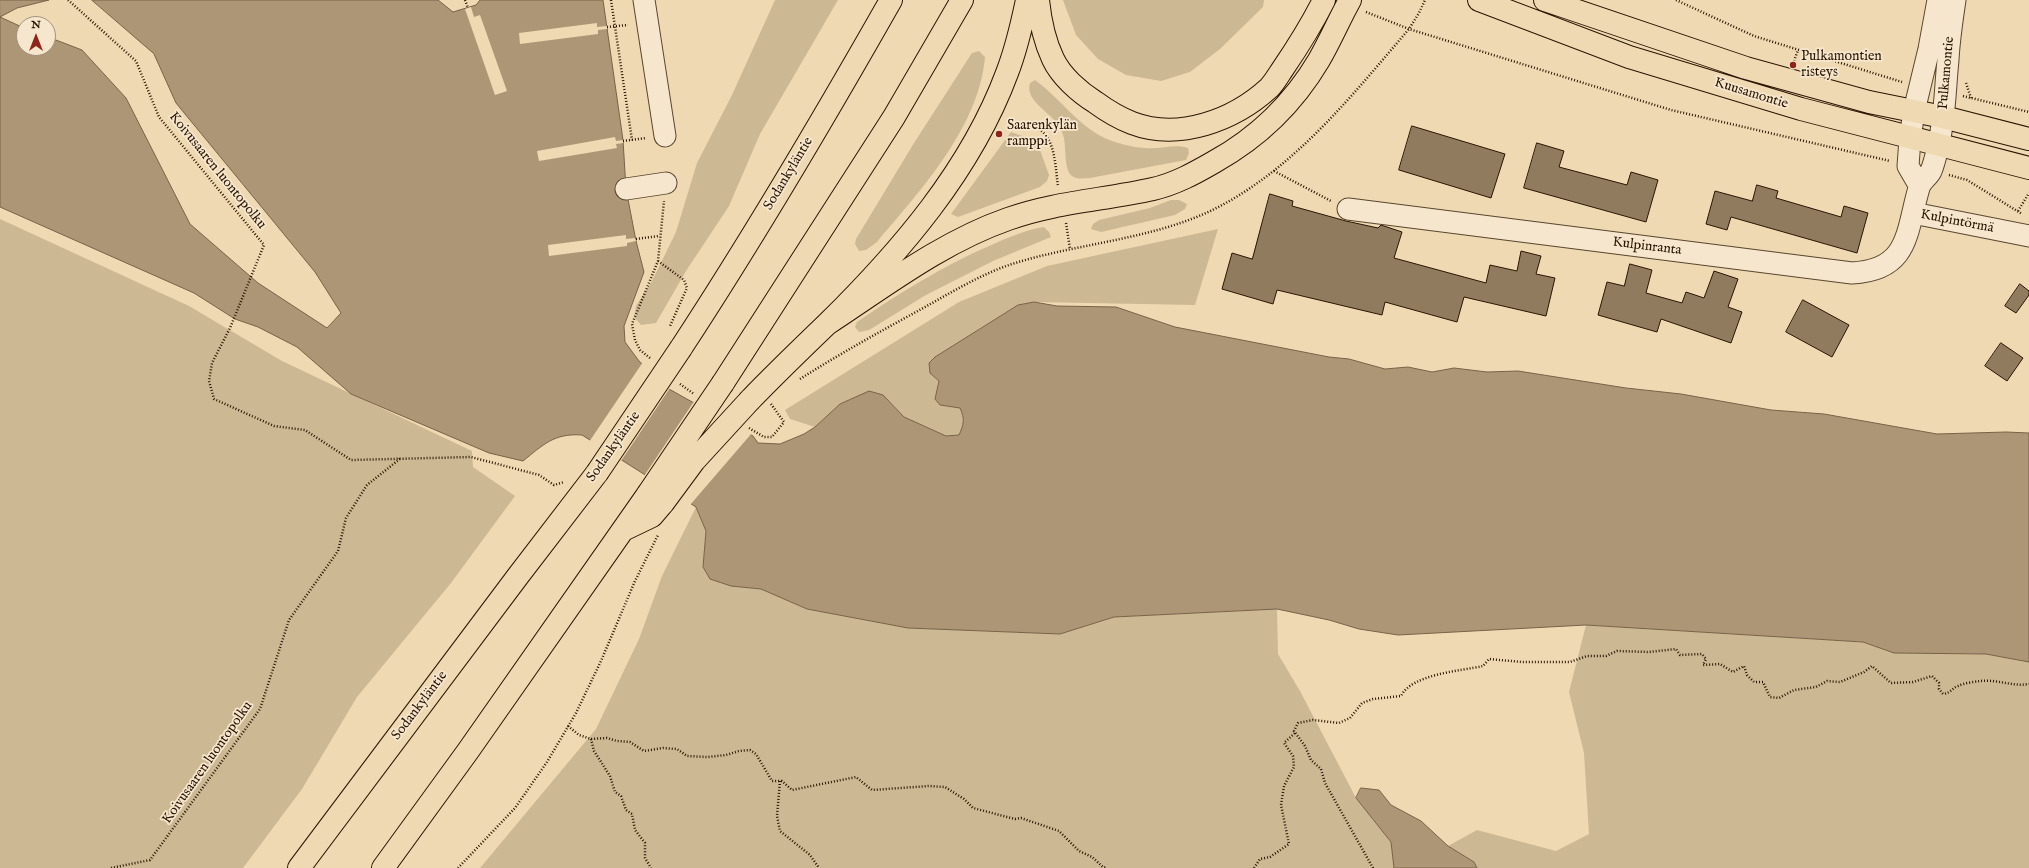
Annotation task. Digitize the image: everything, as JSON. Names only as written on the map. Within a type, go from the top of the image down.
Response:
[{"type":"main road","name":"Sodankyläntie","points":[[300,868],[518,576],[597,473],[714,299],[812,136],[891,0]]},
{"type":"main road","points":[[383,868],[468,751],[624,529],[652,516],[656,498],[723,383],[890,124],[962,0]]},
{"type":"main road","points":[[656,498],[694,461],[760,402],[778,370],[827,324],[898,249],[944,191],[979,135],[1007,73],[1027,0]]},
{"type":"main road","points":[[1038,0],[1041,22],[1053,60],[1067,78],[1084,95],[1108,111],[1132,123],[1159,129],[1183,128],[1210,124],[1237,112],[1270,87],[1293,55],[1324,0]]},
{"type":"main road","name":"Kuusamontie","points":[[1479,0],[1629,57],[1801,109],[1910,139],[2029,168]]},
{"type":"main road","name":"Kuusamontie","points":[[1545,0],[1746,68],[1869,102],[1943,117],[2029,139]]},
{"type":"main road","points":[[827,324],[890,282],[971,234],[1008,219],[1047,207],[1154,189],[1189,176],[1232,152],[1264,128],[1279,114],[1302,86],[1356,6]]},
{"type":"street","points":[[644,0],[664,136]]},
{"type":"street","name":"Pulkamontie","points":[[1910,139],[1914,111],[1930,49],[1938,0]]},
{"type":"street","name":"Pulkamontie","points":[[1938,146],[1943,117],[1955,0]]},
{"type":"street","points":[[1910,139],[1908,166],[1919,185]]},
{"type":"street","name":"Kulpintörmä","points":[[1938,146],[1931,170],[1919,185],[1913,213],[2029,236]]},
{"type":"street","points":[[626,189],[666,183]]},
{"type":"street","name":"Kulpinranta","points":[[1348,209],[1852,273],[1870,272],[1884,267],[1896,257],[1904,242],[1913,213]]},
{"type":"path","name":"Koivusaaren luontopolku","points":[[68,0],[136,61],[159,117],[264,245],[230,328],[212,363],[209,381],[214,399],[274,426],[304,430],[351,460],[401,458]]},
{"type":"path","points":[[465,0],[468,8]]},
{"type":"path","points":[[611,0],[632,140]]},
{"type":"path","points":[[796,382],[890,326],[993,271],[1070,248],[1145,233],[1182,221],[1223,205],[1274,171],[1328,121],[1409,29],[1425,0]]},
{"type":"path","points":[[1676,0],[1754,36],[1904,83]]},
{"type":"path","points":[[1356,6],[1409,29],[1670,110],[1898,163]]},
{"type":"path","points":[[607,27],[630,25]]},
{"type":"path","points":[[1793,65],[1798,50]]},
{"type":"path","points":[[1962,96],[2029,112]]},
{"type":"path","points":[[1006,121],[1027,124],[1042,132],[1052,146],[1060,193]]},
{"type":"path","points":[[623,141],[664,136]]},
{"type":"path","points":[[1274,171],[1348,209]]},
{"type":"path","points":[[1945,174],[1967,180],[2023,215]]},
{"type":"path","points":[[666,183],[659,236],[658,261],[684,280],[687,288],[668,331]]},
{"type":"path","points":[[2018,211],[2029,193]]},
{"type":"path","points":[[1066,219],[1070,248]]},
{"type":"path","points":[[636,240],[659,236]]},
{"type":"path","points":[[760,402],[784,422],[772,437]]},
{"type":"path","points":[[401,458],[471,457],[539,475],[554,485]]},
{"type":"path","name":"Koivusaaren luontopolku","points":[[110,868],[150,860],[260,709],[289,620],[338,551],[346,518],[367,485],[401,458]]},
{"type":"path","points":[[458,868],[515,808],[547,762],[568,726],[602,661],[635,580],[659,534]]},
{"type":"path","points":[[1254,868],[1260,859],[1270,857],[1289,844],[1281,805],[1284,786],[1294,767],[1293,756],[1284,743],[1295,733],[1294,731],[1298,723],[1313,720],[1339,723],[1350,718],[1362,703],[1373,699],[1401,696],[1404,689],[1426,676],[1454,673],[1483,666],[1489,658],[1522,662],[1570,662],[1587,656],[1606,656],[1617,651],[1649,652],[1676,649],[1680,655],[1702,654],[1706,659],[1703,665],[1720,664],[1734,672],[1744,666],[1747,675],[1754,682],[1763,682],[1770,697],[1779,698],[1794,690],[1816,688],[1827,681],[1840,682],[1864,672],[1872,666],[1891,683],[1913,682],[1932,676],[1939,683],[1939,689],[1943,694],[1950,693],[1958,686],[1980,681],[1998,680],[2019,686],[2029,684]]},
{"type":"path","points":[[568,726],[579,734],[591,739],[601,740],[607,738],[617,741],[630,742],[644,751],[663,748],[677,749],[687,756],[726,755],[739,751],[750,750],[756,754],[772,781],[782,781],[792,790],[856,777],[872,790],[929,786],[945,787],[964,799],[973,808],[1015,819],[1021,818],[1059,831],[1079,851],[1092,857],[1103,867],[1107,868]]},
{"type":"path","points":[[1295,733],[1305,746],[1311,760],[1321,769],[1324,783],[1373,868]]},
{"type":"path","points":[[591,739],[594,751],[610,776],[615,792],[621,796],[626,810],[632,814],[635,830],[645,843],[645,858],[651,868]]},
{"type":"path","points":[[780,781],[777,816],[780,831],[810,855],[819,868]]},
{"type":"shaded area","points":[[0,0],[49,0],[17,8],[0,17]]},
{"type":"shaded area","points":[[92,0],[438,0],[453,12],[476,5],[480,0],[603,0],[623,140],[626,189],[636,241],[644,272],[624,326],[625,342],[639,361],[669,389],[753,436],[758,443],[780,444],[804,434],[815,427],[840,404],[869,391],[883,395],[904,417],[946,436],[959,435],[962,428],[963,415],[960,408],[940,405],[935,399],[939,381],[930,373],[929,363],[935,357],[1018,305],[1034,302],[1057,306],[1116,307],[1175,327],[1329,357],[1349,359],[1385,369],[1408,367],[1432,372],[1454,368],[1487,372],[1518,371],[1626,388],[1681,394],[1771,410],[1824,414],[1937,434],[2006,432],[2029,433],[2029,662],[1986,654],[1894,653],[1863,642],[1586,625],[1398,635],[1359,629],[1329,620],[1277,609],[1114,617],[1060,634],[908,628],[807,609],[761,589],[731,586],[710,579],[703,567],[706,531],[696,507],[582,435],[556,438],[543,445],[523,461],[489,453],[351,394],[297,347],[258,327],[235,319],[194,293],[0,207],[0,17],[16,24],[16,56],[56,56],[56,40],[82,50],[126,98],[190,224],[258,283],[327,328],[341,313],[315,272],[176,103],[154,54]]},
{"type":"shaded area","points":[[775,0],[838,0],[760,134],[729,206],[686,271],[656,323],[641,325],[634,317],[636,306],[652,281],[676,232],[697,163],[732,95]]},
{"type":"shaded area","points":[[1063,0],[1264,0],[1263,7],[1220,49],[1190,72],[1161,81],[1126,75],[1098,59],[1076,35]]},
{"type":"shaded area","points":[[979,51],[985,57],[980,83],[972,108],[960,133],[929,179],[877,242],[866,250],[859,251],[855,244],[856,239],[914,143],[972,53]]},
{"type":"shaded area","points":[[1035,80],[1083,124],[1105,138],[1118,143],[1142,148],[1178,146],[1188,148],[1189,153],[1186,160],[1090,178],[1078,178],[1072,176],[1067,168],[1064,139],[1061,129],[1033,99],[1029,89],[1030,83]]},
{"type":"shaded area","points":[[1011,132],[1028,138],[1039,147],[1049,175],[1047,181],[1040,187],[958,217],[951,214]]},
{"type":"shaded area","points":[[1171,200],[1179,200],[1187,204],[1185,209],[1175,215],[1101,232],[1091,229],[1093,224],[1099,220],[1150,208]]},
{"type":"shaded area","points":[[0,219],[189,306],[282,361],[472,451],[473,467],[515,496],[451,583],[357,697],[302,789],[243,868],[0,868]]},
{"type":"shaded area","points":[[1044,227],[1049,232],[1051,237],[993,261],[926,295],[869,330],[859,332],[855,327],[857,322],[889,301],[955,262],[1009,237]]},
{"type":"shaded area","points":[[1218,229],[1195,305],[1034,302],[1018,305],[935,357],[930,373],[939,381],[935,399],[940,405],[960,408],[963,415],[963,422],[959,435],[946,436],[904,417],[883,395],[840,404],[815,427],[790,419],[785,410],[959,302],[1047,266]]},
{"type":"shaded area","points":[[696,507],[706,531],[703,567],[731,586],[761,589],[807,609],[908,628],[1060,634],[1114,617],[1277,609],[1278,654],[1300,691],[1356,798],[1391,842],[1394,868],[480,868],[596,729],[639,639],[662,576]]},
{"type":"shaded area","points":[[1586,625],[1863,642],[1894,653],[1986,654],[2029,662],[2029,868],[1477,868],[1474,862],[1448,846],[1477,830],[1556,851],[1589,834],[1584,753],[1569,692]]},
{"type":"shaded area","points":[[1361,788],[1379,790],[1391,805],[1421,821],[1448,846],[1474,862],[1477,868],[1394,868],[1391,842],[1356,798]]},
{"type":"pier","points":[[471,7],[474,17],[480,15],[507,91],[495,95],[465,9]]},
{"type":"pier","points":[[597,23],[597,27],[607,26],[607,29],[598,30],[598,34],[520,44],[519,33]]},
{"type":"pier","points":[[615,137],[616,141],[623,140],[623,143],[616,144],[617,148],[539,161],[537,151]]},
{"type":"pier","points":[[626,235],[626,239],[635,238],[636,241],[627,243],[627,246],[549,256],[548,245]]},
{"type":"pier","points":[[643,362],[670,388],[621,461],[589,442]]},
{"type":"pier","points":[[695,400],[752,433],[690,505],[644,476]]},
{"type":"building","points":[[1412,126],[1505,154],[1491,198],[1399,170]]},
{"type":"building","points":[[1537,143],[1564,151],[1559,167],[1627,185],[1631,172],[1658,180],[1646,222],[1524,188]]},
{"type":"building","points":[[1757,185],[1778,191],[1776,198],[1841,217],[1844,206],[1868,213],[1857,253],[1731,217],[1727,230],[1706,224],[1715,191],[1752,201]]},
{"type":"building","points":[[1270,194],[1293,201],[1292,206],[1346,221],[1378,228],[1381,225],[1402,232],[1394,258],[1486,283],[1490,265],[1517,271],[1521,251],[1541,256],[1536,274],[1555,278],[1546,316],[1464,297],[1457,322],[1385,302],[1382,315],[1277,290],[1273,304],[1222,289],[1232,253],[1252,259]]},
{"type":"building","points":[[1630,264],[1652,270],[1646,293],[1682,303],[1686,292],[1704,298],[1714,271],[1738,279],[1728,307],[1742,312],[1731,343],[1661,319],[1657,332],[1598,315],[1607,282],[1624,286]]},
{"type":"building","points":[[2020,284],[2029,291],[2029,295],[2016,313],[2005,306]]},
{"type":"building","points":[[1803,300],[1849,325],[1832,357],[1786,332]]},
{"type":"building","points":[[2001,343],[2023,358],[2007,381],[1985,366]]},
{"type":"place","name":"Pulkamontien risteys","points":[[1793,65]]},
{"type":"place","name":"Saarenkylän ramppi","points":[[999,134]]}]
